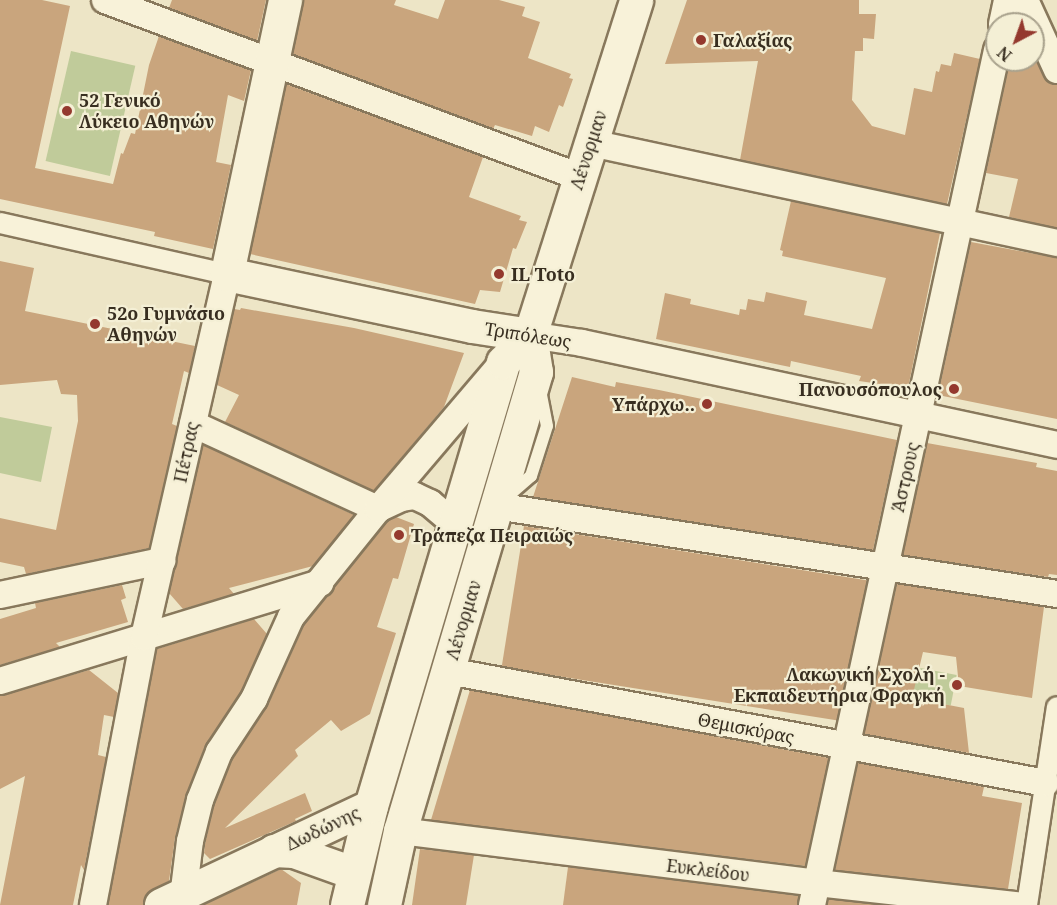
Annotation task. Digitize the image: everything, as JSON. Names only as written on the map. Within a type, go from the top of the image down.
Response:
[{"type":"main road","name":"Πέτρας","points":[[227,274],[285,0]]},
{"type":"main road","name":"Λένορμαν","points":[[384,905],[400,831],[536,372],[530,335],[636,0]]},
{"type":"main road","name":"Τριπόλεως","points":[[227,274],[472,326],[530,335]]},
{"type":"main road","name":"Λένορμαν","points":[[347,905],[371,806],[453,523],[503,362],[530,335]]},
{"type":"street","points":[[105,0],[580,177]]},
{"type":"street","points":[[1025,0],[1057,70]]},
{"type":"street","name":"Άστρους","points":[[814,894],[992,72]]},
{"type":"street","points":[[591,143],[1057,243]]},
{"type":"street","name":"Τριπόλεως","points":[[0,223],[227,274]]},
{"type":"street","name":"Πέτρας","points":[[93,905],[144,638],[227,274]]},
{"type":"street","name":"Τριπόλεως","points":[[530,335],[582,343],[1057,446]]},
{"type":"street","name":"Λένορμαν","points":[[176,902],[200,800],[219,752],[254,699],[291,617],[320,584],[378,509],[503,362]]},
{"type":"street","points":[[193,424],[378,509],[402,498],[415,496],[430,503],[453,523]]},
{"type":"street","points":[[496,506],[1057,594]]},
{"type":"street","points":[[0,595],[80,576],[162,561]]},
{"type":"street","points":[[0,681],[320,584]]},
{"type":"street","name":"Θεμισκύρας","points":[[447,670],[1046,783]]},
{"type":"street","points":[[1027,905],[1057,707]]},
{"type":"street","name":"Δωδώνης","points":[[176,902],[274,851],[371,806]]},
{"type":"street","name":"Ευκλείδου","points":[[400,831],[814,894],[1017,905]]},
{"type":"street","name":"Δωδώνης","points":[[274,851],[294,852],[353,873]]},
{"type":"green space","points":[[71,51],[135,66],[110,176],[46,161]]},
{"type":"green space","points":[[0,417],[52,427],[41,482],[0,473]]},
{"type":"green space","points":[[884,661],[957,675],[951,706],[878,691]]},
{"type":"building","points":[[0,0],[42,0],[70,6],[35,168],[113,184],[121,153],[123,154],[131,133],[135,134],[149,65],[159,36],[251,70],[244,101],[228,95],[216,162],[231,165],[213,249],[154,236],[155,232],[0,199]]},
{"type":"building","points":[[172,0],[266,0],[257,41],[169,8]]},
{"type":"building","points":[[303,0],[396,0],[394,5],[438,19],[445,0],[499,0],[525,7],[522,16],[540,22],[528,58],[571,74],[569,78],[573,79],[563,107],[559,105],[549,132],[535,126],[532,136],[495,125],[493,129],[293,54]]},
{"type":"building","points":[[687,0],[859,0],[859,14],[876,14],[874,39],[863,38],[863,51],[855,51],[852,100],[872,126],[905,135],[914,88],[932,92],[936,71],[939,72],[941,64],[951,66],[954,53],[980,59],[947,204],[740,160],[758,61],[665,64]]},
{"type":"building","points":[[1008,72],[1043,72],[1048,82],[1057,85],[1057,228],[1009,217],[1018,179],[986,173]]},
{"type":"building","points":[[286,84],[483,157],[469,197],[521,216],[519,220],[527,222],[516,249],[513,248],[500,292],[480,290],[475,304],[250,254]]},
{"type":"building","points":[[791,201],[940,233],[908,388],[859,381],[861,376],[791,361],[790,367],[656,339],[665,293],[691,299],[690,304],[739,315],[740,309],[746,310],[748,299],[764,302],[766,292],[807,301],[804,315],[872,329],[886,278],[782,256],[783,251],[780,250]]},
{"type":"building","points":[[971,242],[1057,258],[1057,419],[938,395]]},
{"type":"building","points":[[0,261],[34,268],[25,311],[195,346],[189,373],[184,371],[172,424],[177,426],[149,548],[26,574],[24,567],[0,562],[0,518],[56,530],[78,421],[77,395],[61,394],[57,380],[0,385]]},
{"type":"building","points":[[241,308],[354,328],[464,353],[444,407],[374,491],[225,422],[239,395],[217,385],[234,309],[240,310]]},
{"type":"building","points":[[572,377],[615,387],[616,382],[659,390],[897,440],[873,550],[533,497]]},
{"type":"building","points":[[927,443],[1037,463],[1036,467],[1057,471],[1057,575],[1049,574],[1048,577],[903,555]]},
{"type":"building","points":[[203,445],[354,515],[313,566],[229,588],[234,594],[183,609],[169,593]]},
{"type":"building","points":[[396,517],[414,524],[398,579],[393,578],[377,627],[396,633],[370,714],[341,731],[331,720],[295,750],[298,756],[225,828],[305,793],[312,811],[295,819],[296,821],[210,859],[204,853],[205,844],[214,805],[232,759],[268,705],[304,625],[387,521]]},
{"type":"building","points":[[524,526],[867,580],[844,722],[502,667]]},
{"type":"building","points":[[897,584],[1044,607],[1032,698],[959,686],[956,657],[923,652],[912,698],[964,708],[969,753],[864,734]]},
{"type":"building","points":[[122,585],[126,598],[121,600],[128,622],[56,643],[60,647],[0,665],[0,619],[36,608],[35,603]]},
{"type":"building","points":[[254,619],[267,634],[241,692],[205,746],[186,795],[175,838],[169,881],[147,894],[143,905],[108,905],[157,649]]},
{"type":"building","points":[[89,670],[118,693],[114,717],[104,715],[98,755],[106,757],[84,870],[81,865],[73,905],[0,905],[25,776],[0,789],[0,696]]},
{"type":"building","points":[[470,690],[829,758],[805,866],[431,820]]},
{"type":"building","points":[[858,763],[984,787],[982,796],[1022,803],[1008,889],[835,870]]},
{"type":"building","points":[[420,849],[474,855],[466,905],[412,905]]},
{"type":"building","points":[[568,867],[799,896],[797,905],[563,905]]},
{"type":"building","points":[[281,869],[301,883],[297,905],[203,905]]},
{"type":"building","points":[[829,899],[880,905],[827,905]]},
{"type":"place","name":"Γαλαξίας","points":[[701,40]]},
{"type":"place","name":"52 Γενικό Λύκειο Αθηνών","points":[[67,111]]},
{"type":"place","name":"IL Toto","points":[[499,274]]},
{"type":"place","name":"52ο Γυμνάσιο Αθηνών","points":[[95,324]]},
{"type":"place","name":"Πανουσόπουλος","points":[[954,389]]},
{"type":"place","name":"Υπάρχω..","points":[[707,404]]},
{"type":"place","name":"Τράπεζα Πειραιώς","points":[[399,535]]},
{"type":"place","name":"Λακωνική Σχολή - Εκπαιδευτήρια Φραγκή","points":[[957,685]]}]
